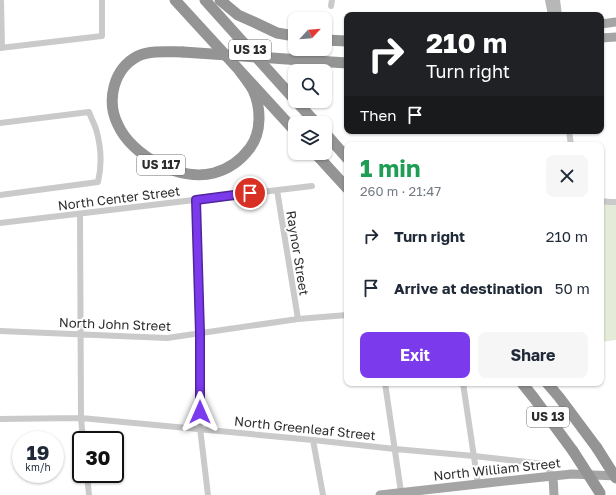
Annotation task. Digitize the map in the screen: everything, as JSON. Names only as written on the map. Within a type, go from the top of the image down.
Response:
[{"type":"highway","name":"US 13","points":[[175,0],[288,123]]},
{"type":"highway","name":"US 13","points":[[205,0],[288,91]]},
{"type":"highway","points":[[220,0],[238,14],[277,33],[288,35]]},
{"type":"highway","points":[[332,40],[344,41]]},
{"type":"highway","name":"US 117","points":[[239,70],[252,89],[256,99],[259,119],[258,132],[253,145],[235,164],[213,174],[191,175],[178,172],[153,161],[134,146],[118,125],[113,112],[112,100],[114,84],[120,73],[138,56],[151,53],[183,52],[344,63]]},
{"type":"highway","name":"US 13","points":[[303,108],[310,116]]},
{"type":"highway","points":[[332,141],[344,155]]},
{"type":"highway","points":[[321,160],[344,185]]},
{"type":"highway","name":"US 13","points":[[524,386],[573,451],[600,494]]},
{"type":"highway","name":"US 13","points":[[550,386],[597,448],[616,477]]},
{"type":"main road","points":[[549,0],[551,12]]},
{"type":"main road","points":[[556,0],[558,12]]},
{"type":"main road","points":[[604,24],[616,22]]},
{"type":"main road","points":[[604,38],[616,37]]},
{"type":"main road","name":"North William Street","points":[[380,495],[572,474],[616,477]]},
{"type":"main road","points":[[553,476],[554,495]]},
{"type":"street","points":[[1,0],[1,48],[102,36],[102,0]]},
{"type":"street","name":"North Center Street","points":[[0,123],[89,112],[96,130],[100,147],[100,171],[98,182],[0,195]]},
{"type":"street","name":"North Center Street","points":[[0,223],[312,186]]},
{"type":"street","name":"Raynor Street","points":[[277,190],[298,319]]},
{"type":"street","points":[[196,200],[200,333],[200,428],[208,495]]},
{"type":"street","points":[[604,201],[616,202]]},
{"type":"street","points":[[80,214],[81,418],[83,431]]},
{"type":"street","name":"North John Street","points":[[0,331],[167,338],[298,319],[344,315]]},
{"type":"street","points":[[385,386],[401,492]]},
{"type":"street","points":[[463,386],[478,484]]},
{"type":"street","name":"North Greenleaf Street","points":[[0,419],[81,418],[200,428],[474,456],[544,464],[553,476]]},
{"type":"street","points":[[313,440],[322,495]]},
{"type":"street","points":[[88,483],[89,495]]},
{"type":"green space","points":[[616,202],[616,340],[604,342],[604,203]]},
{"type":"route","points":[[200,412],[200,333],[196,200],[250,193]]}]
